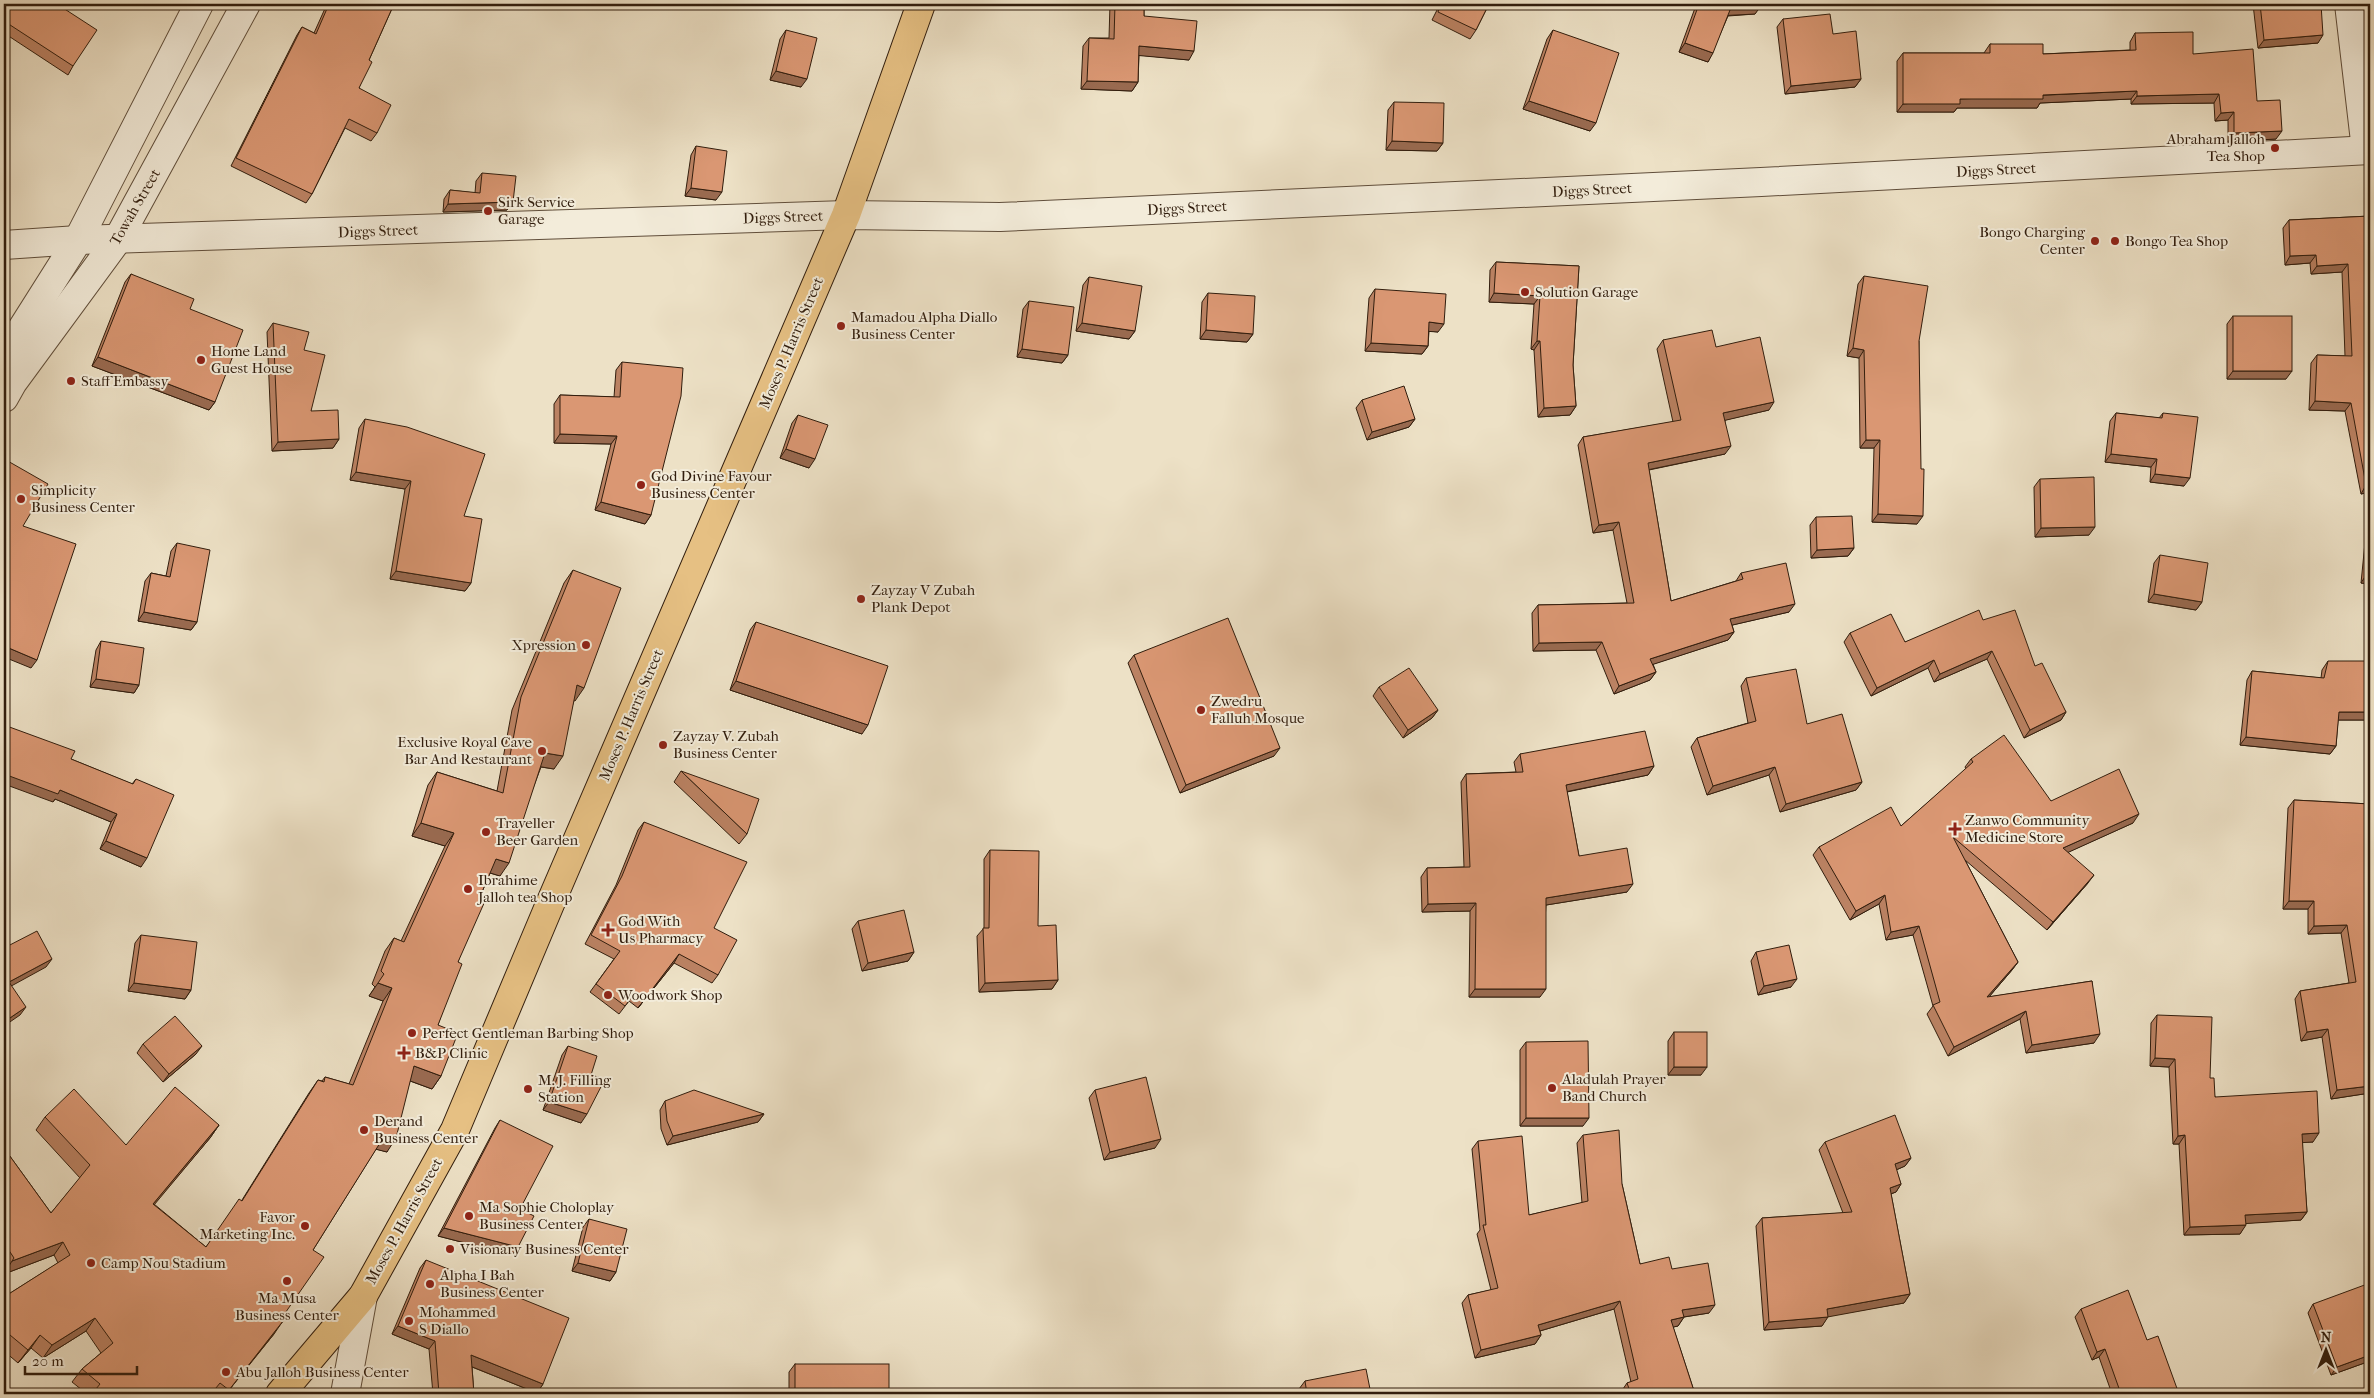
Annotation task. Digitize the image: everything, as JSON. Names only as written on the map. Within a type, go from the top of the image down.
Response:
[{"type":"highway","name":"Moses P. Harris Street","points":[[280,1394],[363,1296],[455,1130],[846,215],[921,4]]},
{"type":"street","points":[[4,357],[78,240],[199,4]]},
{"type":"street","name":"Towah Street","points":[[4,398],[13,382],[118,239],[246,4]]},
{"type":"street","points":[[2349,4],[2368,150]]},
{"type":"street","name":"Diggs Street","points":[[4,245],[78,240],[846,215],[1000,217],[1751,183],[2368,150]]},
{"type":"street","points":[[345,1394],[363,1296]]},
{"type":"building","points":[[9,4],[62,4],[60,6],[97,30],[73,66],[4,21],[4,12]]},
{"type":"building","points":[[329,4],[394,4],[369,60],[372,62],[359,88],[391,105],[377,133],[349,119],[312,194],[236,158],[302,27],[316,34]]},
{"type":"building","points":[[1115,4],[1144,4],[1144,16],[1197,21],[1194,51],[1139,46],[1138,82],[1087,81],[1089,38],[1114,39]]},
{"type":"building","points":[[1441,4],[1489,4],[1476,30],[1438,12]]},
{"type":"building","points":[[1699,4],[1712,4],[1722,8],[1722,4],[1760,4],[1761,6],[1723,8],[1730,10],[1713,53],[1685,43]]},
{"type":"building","points":[[2260,4],[2321,4],[2323,35],[2264,40]]},
{"type":"building","points":[[1830,14],[1833,34],[1856,31],[1861,79],[1791,86],[1783,19]]},
{"type":"building","points":[[786,30],[817,38],[807,79],[776,71]]},
{"type":"building","points":[[1553,30],[1619,53],[1596,123],[1529,101]]},
{"type":"building","points":[[2193,32],[2193,54],[2253,49],[2257,101],[2280,100],[2282,131],[2234,133],[2234,112],[2221,113],[2219,94],[2137,96],[2137,91],[2043,95],[2043,99],[1960,99],[1960,104],[1903,104],[1903,53],[1990,53],[1990,44],[2043,44],[2043,54],[2136,50],[2135,33]]},
{"type":"building","points":[[1394,102],[1444,103],[1443,143],[1392,141]]},
{"type":"building","points":[[696,146],[727,151],[722,192],[691,188]]},
{"type":"building","points":[[482,173],[516,176],[513,202],[448,204],[450,190],[480,193]]},
{"type":"building","points":[[2370,216],[2370,485],[2366,485],[2351,403],[2315,401],[2317,355],[2352,356],[2348,264],[2317,266],[2316,255],[2290,256],[2289,220]]},
{"type":"building","points":[[1496,262],[1579,266],[1573,365],[1576,406],[1544,408],[1540,341],[1537,341],[1540,296],[1494,293]]},
{"type":"building","points":[[131,274],[194,299],[190,309],[243,330],[215,402],[98,357]]},
{"type":"building","points":[[1864,276],[1928,286],[1919,341],[1921,469],[1924,469],[1923,516],[1878,514],[1880,440],[1866,440],[1864,350],[1853,348]]},
{"type":"building","points":[[1089,277],[1142,286],[1135,331],[1082,323]]},
{"type":"building","points":[[1375,289],[1446,294],[1444,324],[1429,322],[1428,346],[1371,343]]},
{"type":"building","points":[[1208,293],[1255,296],[1253,334],[1206,330]]},
{"type":"building","points":[[1029,301],[1074,307],[1068,355],[1022,349]]},
{"type":"building","points":[[2233,316],[2292,316],[2292,371],[2233,371]]},
{"type":"building","points":[[273,323],[309,332],[304,350],[325,355],[311,411],[338,410],[339,439],[278,442]]},
{"type":"building","points":[[1712,330],[1716,347],[1760,337],[1774,402],[1723,413],[1731,446],[1648,463],[1671,601],[1743,579],[1741,573],[1786,563],[1795,604],[1730,619],[1734,632],[1650,659],[1656,672],[1619,686],[1602,642],[1539,643],[1538,605],[1634,603],[1619,522],[1599,525],[1583,437],[1681,420],[1663,340]]},
{"type":"building","points":[[622,362],[683,368],[681,396],[651,515],[601,502],[617,436],[560,434],[560,395],[620,397]]},
{"type":"building","points":[[1404,386],[1415,419],[1372,432],[1362,400]]},
{"type":"building","points":[[2116,413],[2162,418],[2163,413],[2198,417],[2190,478],[2155,474],[2157,459],[2111,454]]},
{"type":"building","points":[[798,415],[828,425],[815,459],[786,449]]},
{"type":"building","points":[[365,419],[407,427],[485,454],[464,516],[482,519],[471,583],[396,571],[411,481],[356,472]]},
{"type":"building","points":[[6,460],[48,484],[23,526],[76,544],[37,660],[4,646],[4,464]]},
{"type":"building","points":[[2094,477],[2095,527],[2041,528],[2040,479]]},
{"type":"building","points":[[1852,516],[1854,548],[1817,550],[1816,517]]},
{"type":"building","points":[[2370,538],[2370,575],[2366,575]]},
{"type":"building","points":[[177,543],[210,550],[197,622],[144,612],[151,573],[170,577]]},
{"type":"building","points":[[2160,555],[2208,563],[2202,602],[2154,594]]},
{"type":"building","points":[[573,570],[621,588],[584,688],[577,685],[563,756],[545,753],[509,863],[496,859],[479,899],[485,901],[458,962],[462,964],[438,1025],[458,1033],[441,1076],[414,1066],[396,1138],[385,1135],[313,1250],[324,1257],[281,1319],[283,1321],[229,1390],[220,1383],[211,1394],[92,1394],[100,1384],[82,1369],[113,1343],[95,1318],[52,1345],[40,1335],[28,1350],[4,1330],[4,1297],[70,1255],[63,1242],[12,1261],[14,1258],[4,1243],[4,1148],[51,1213],[90,1165],[45,1117],[74,1089],[126,1145],[175,1087],[219,1125],[153,1204],[206,1247],[239,1199],[242,1201],[318,1080],[324,1082],[325,1077],[353,1085],[392,988],[378,983],[384,974],[381,971],[394,938],[404,942],[454,833],[421,823],[437,772],[503,793],[521,697]]},
{"type":"building","points":[[1979,610],[1983,620],[2015,610],[2035,666],[2042,663],[2066,712],[2030,730],[1992,651],[1940,674],[1934,660],[1877,688],[1850,633],[1891,614],[1905,642]]},
{"type":"building","name":"Zwedru Falluh Mosque","points":[[1228,618],[1280,748],[1186,785],[1134,655]]},
{"type":"building","points":[[756,622],[888,666],[868,725],[736,681]]},
{"type":"building","points":[[101,641],[144,648],[139,685],[96,679]]},
{"type":"building","points":[[2328,661],[2370,661],[2370,712],[2339,712],[2336,746],[2246,737],[2252,671],[2324,678]]},
{"type":"building","points":[[1409,668],[1438,710],[1408,730],[1379,687]]},
{"type":"building","points":[[1796,669],[1807,724],[1842,714],[1862,782],[1786,804],[1775,767],[1713,786],[1697,738],[1756,721],[1746,678]]},
{"type":"building","points":[[4,725],[75,751],[71,759],[133,784],[136,779],[174,795],[147,858],[106,841],[117,814],[60,790],[58,794],[4,774]]},
{"type":"building","points":[[1645,731],[1654,766],[1566,785],[1579,856],[1627,848],[1633,884],[1546,898],[1546,989],[1475,989],[1476,903],[1428,904],[1427,868],[1470,867],[1466,774],[1523,772],[1520,754]]},
{"type":"building","points":[[2004,735],[2051,801],[2119,769],[2139,814],[2063,848],[2094,875],[2053,922],[1953,837],[2018,962],[1987,997],[2092,981],[2100,1034],[2032,1045],[2026,1011],[1954,1047],[1933,1005],[1940,1002],[1919,926],[1891,932],[1885,895],[1856,911],[1819,847],[1891,807],[1901,826],[1973,762],[1971,759]]},
{"type":"building","points":[[681,771],[759,799],[747,834]]},
{"type":"building","points":[[2294,800],[2370,804],[2370,1086],[2337,1090],[2328,1029],[2307,1032],[2300,991],[2356,982],[2347,925],[2314,926],[2314,901],[2289,901]]},
{"type":"building","points":[[644,822],[747,862],[714,928],[737,940],[718,975],[679,954],[644,1000],[635,993],[625,1006],[596,984],[620,951],[591,935],[622,876]]},
{"type":"building","points":[[990,850],[1039,851],[1038,926],[1056,925],[1058,980],[985,983],[983,928],[989,928]]},
{"type":"building","points":[[904,910],[914,952],[868,963],[858,921]]},
{"type":"building","points":[[37,931],[52,959],[9,982],[26,1007],[4,1022],[4,948]]},
{"type":"building","points":[[141,935],[197,942],[191,990],[134,983]]},
{"type":"building","points":[[1789,945],[1797,979],[1764,986],[1756,952]]},
{"type":"building","points":[[2157,1015],[2212,1017],[2210,1078],[2214,1078],[2215,1097],[2317,1091],[2319,1133],[2302,1134],[2307,1212],[2245,1215],[2246,1225],[2190,1227],[2185,1135],[2178,1136],[2175,1059],[2155,1058]]},
{"type":"building","points":[[175,1016],[202,1046],[169,1074],[143,1044]]},
{"type":"building","points":[[1674,1032],[1707,1032],[1707,1067],[1674,1067]]},
{"type":"building","name":"Aladulah Prayer Band Church","points":[[1588,1041],[1589,1118],[1526,1118],[1526,1042]]},
{"type":"building","points":[[568,1046],[597,1056],[591,1075],[605,1079],[587,1114],[549,1102]]},
{"type":"building","points":[[1146,1077],[1161,1139],[1110,1152],[1095,1090]]},
{"type":"building","points":[[694,1090],[764,1114],[673,1136],[667,1121],[665,1101]]},
{"type":"building","points":[[1895,1115],[1911,1158],[1895,1164],[1901,1184],[1890,1188],[1910,1294],[1827,1309],[1828,1317],[1769,1322],[1762,1218],[1852,1212],[1825,1142]]},
{"type":"building","points":[[500,1120],[553,1146],[520,1209],[534,1216],[518,1247],[444,1228]]},
{"type":"building","points":[[1619,1130],[1622,1184],[1640,1264],[1669,1257],[1672,1269],[1708,1263],[1715,1305],[1682,1310],[1684,1317],[1671,1320],[1695,1394],[1631,1394],[1627,1383],[1638,1379],[1620,1301],[1538,1325],[1541,1335],[1481,1350],[1468,1295],[1498,1288],[1483,1225],[1486,1225],[1478,1141],[1522,1136],[1529,1215],[1588,1201],[1583,1135]]},
{"type":"building","points":[[589,1219],[627,1229],[616,1272],[578,1263]]},
{"type":"building","points":[[426,1260],[569,1318],[543,1384],[471,1355],[474,1394],[439,1394],[435,1341],[398,1326]]},
{"type":"building","points":[[2370,1283],[2370,1355],[2337,1367],[2313,1304]]},
{"type":"building","points":[[2128,1290],[2147,1340],[2158,1336],[2179,1394],[2121,1394],[2105,1349],[2097,1352],[2081,1309]]},
{"type":"building","points":[[795,1364],[889,1364],[889,1394],[795,1394]]},
{"type":"building","points":[[1366,1369],[1371,1394],[1307,1394],[1305,1381]]},
{"type":"building","points":[[550,1389],[578,1394],[549,1394]]},
{"type":"place","name":"Abraham Jalloh Tea Shop","points":[[2275,148]]},
{"type":"place","name":"Sirk Service Garage","points":[[488,211]]},
{"type":"place","name":"Bongo Charging Center","points":[[2095,241]]},
{"type":"place","name":"Bongo Tea Shop","points":[[2115,241]]},
{"type":"place","name":"Solution Garage","points":[[1525,292]]},
{"type":"place","name":"Mamadou Alpha Diallo Business Center","points":[[841,326]]},
{"type":"place","name":"Home Land Guest House","points":[[201,360]]},
{"type":"place","name":"Staff Embassy","points":[[71,381]]},
{"type":"place","name":"God Divine Favour Business Center","points":[[641,485]]},
{"type":"place","name":"Simplicity Business Center","points":[[21,499]]},
{"type":"place","name":"Zayzay V Zubah Plank Depot","points":[[861,599]]},
{"type":"place","name":"Xpression","points":[[586,645]]},
{"type":"place","name":"Zwedru Falluh Mosque","points":[[1201,710]]},
{"type":"place","name":"Zayzay V. Zubah Business Center","points":[[663,745]]},
{"type":"place","name":"Exclusive Royal Cave Bar And Restaurant","points":[[542,751]]},
{"type":"place","name":"Zanwo Community Medicine Store","points":[[1955,829]]},
{"type":"place","name":"Traveller Beer Garden","points":[[486,832]]},
{"type":"place","name":"Ibrahime Jalloh tea Shop","points":[[468,889]]},
{"type":"place","name":"God With Us Pharmacy","points":[[608,930]]},
{"type":"place","name":"Woodwork Shop","points":[[608,995]]},
{"type":"place","name":"Perfect Gentleman Barbing Shop","points":[[412,1033]]},
{"type":"place","name":"B&P Clinic","points":[[404,1053]]},
{"type":"place","name":"Aladulah Prayer Band Church","points":[[1552,1088]]},
{"type":"place","name":"M. J. Filling Station","points":[[528,1089]]},
{"type":"place","name":"Derand Business Center","points":[[364,1130]]},
{"type":"place","name":"Ma Sophie Choloplay Business Center","points":[[469,1216]]},
{"type":"place","name":"Favor Marketing Inc.","points":[[305,1226]]},
{"type":"place","name":"Visionary Business Center","points":[[450,1249]]},
{"type":"place","name":"Camp Nou Stadium","points":[[91,1263]]},
{"type":"place","name":"Ma Musa Business Center","points":[[287,1281]]},
{"type":"place","name":"Alpha I Bah Business Center","points":[[430,1284]]},
{"type":"place","name":"Mohammed S Diallo","points":[[409,1321]]},
{"type":"place","name":"Abu Jalloh Business Center","points":[[226,1372]]}]
